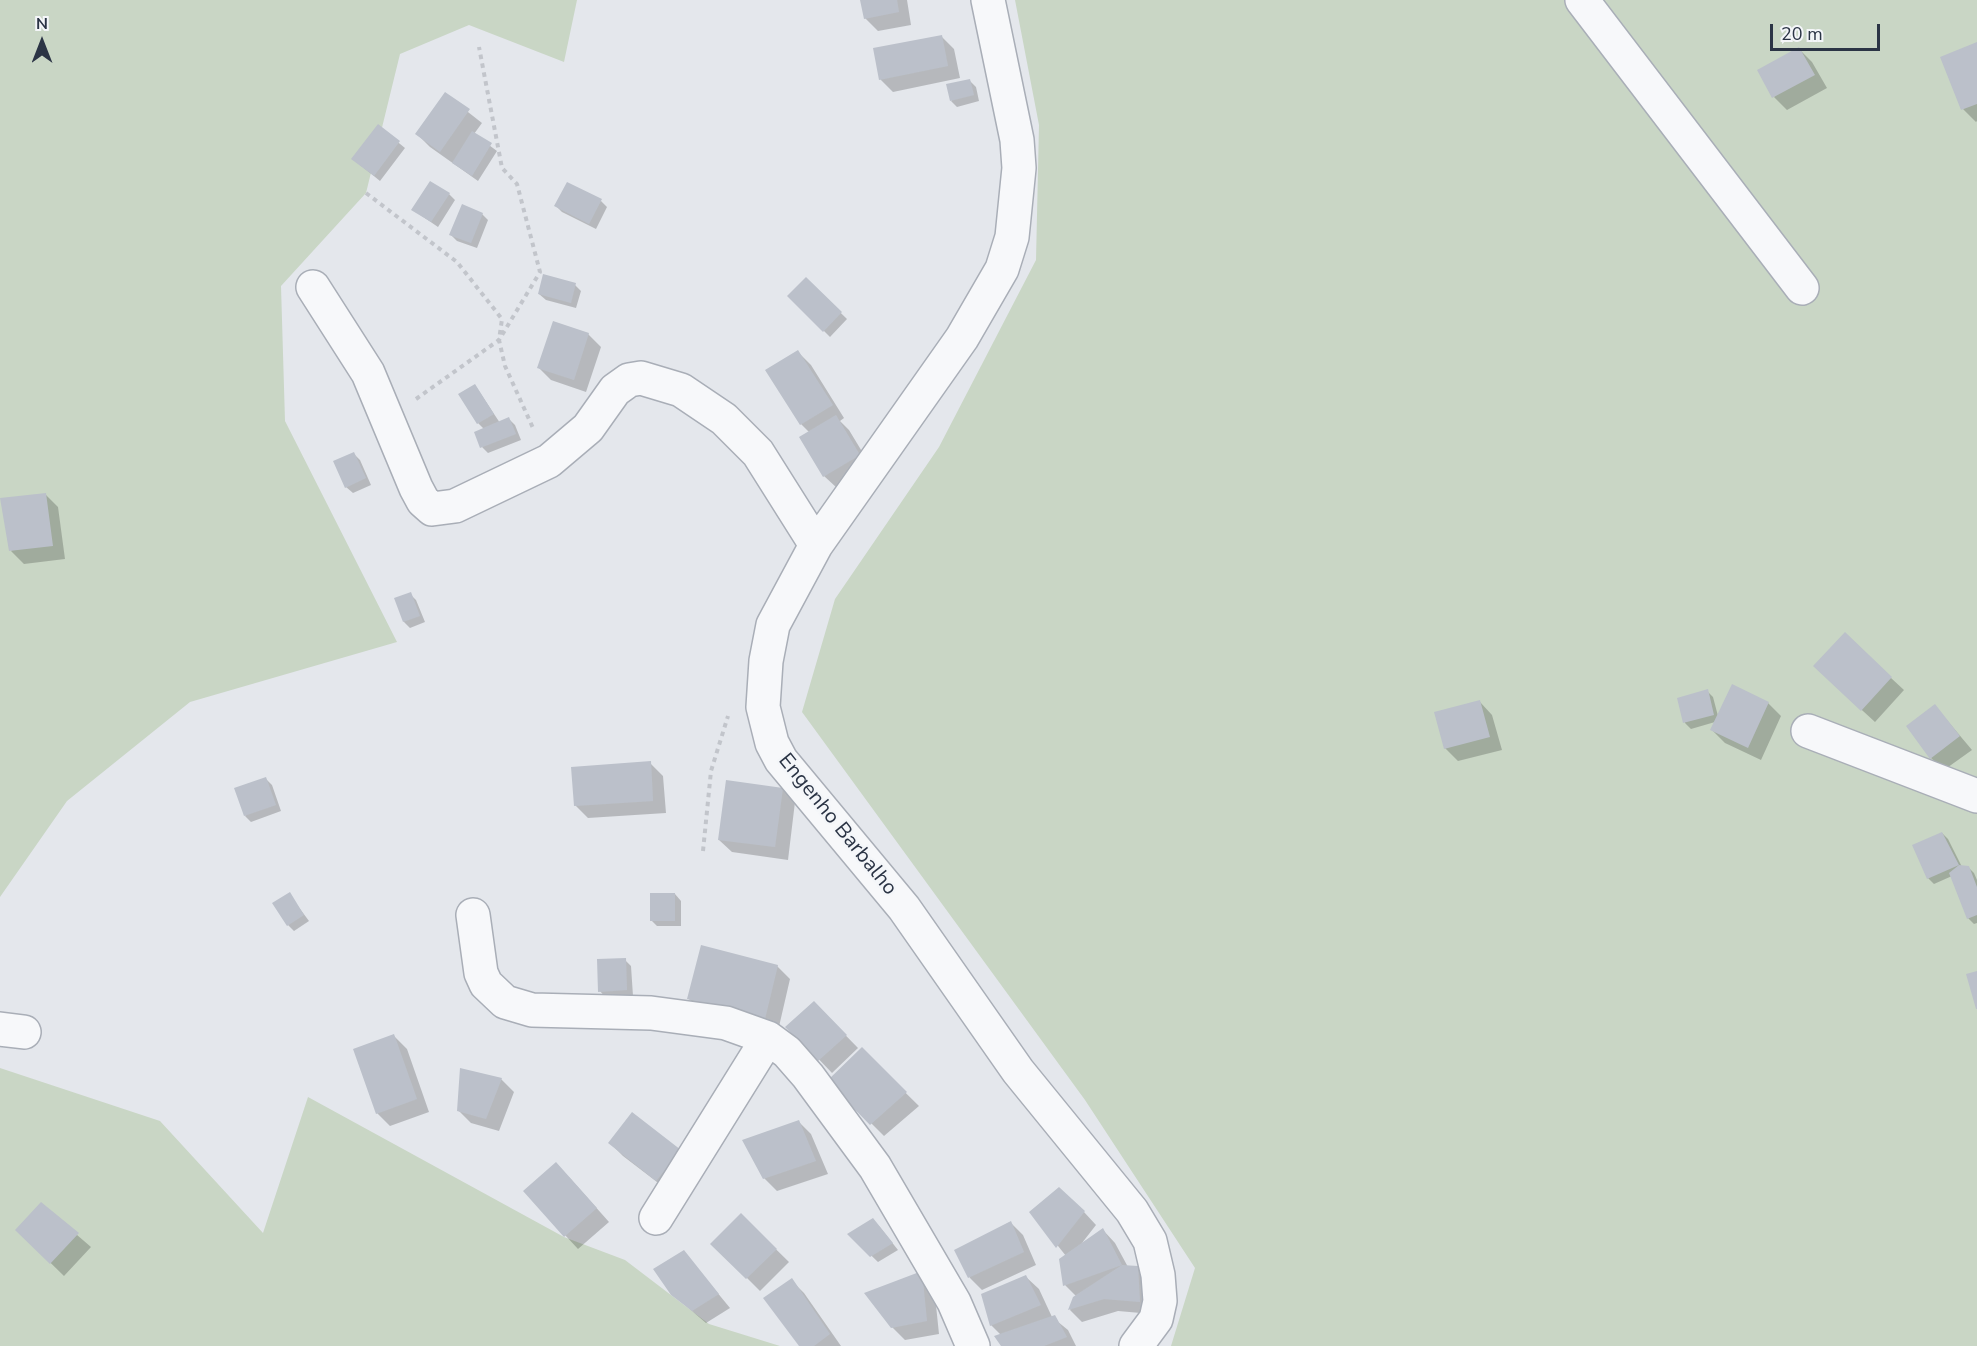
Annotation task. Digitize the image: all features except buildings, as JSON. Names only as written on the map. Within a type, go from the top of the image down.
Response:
[{"type":"street","name":"Engenho Barbalho","points":[[988,0],[1017,140],[1019,168],[1012,237],[1002,269],[962,338],[816,545],[773,626],[766,661],[763,707],[772,743],[781,760],[904,908],[1018,1071],[1132,1211],[1150,1241],[1158,1275],[1160,1301],[1156,1319],[1136,1346]]},
{"type":"street","points":[[1582,0],[1802,288]]},
{"type":"street","points":[[313,288],[368,373],[386,421],[419,495],[432,509],[455,506],[549,461],[588,428],[622,384],[633,379],[652,379],[693,398],[724,419],[758,453],[816,545]]},
{"type":"street","points":[[1808,731],[1977,796]]},
{"type":"street","points":[[473,915],[482,973],[486,984],[504,1002],[532,1010],[651,1013],[726,1023],[768,1038],[787,1052],[808,1076],[875,1167],[954,1302],[973,1346]]},
{"type":"street","points":[[657,1218],[768,1038]]},
{"type":"path","points":[[386,421],[499,340],[540,272],[517,184],[502,168],[479,47]]},
{"type":"path","points":[[366,193],[457,262],[502,318],[499,340],[504,366],[549,461]]},
{"type":"path","points":[[702,851],[711,771],[730,708]]},
{"type":"green space","points":[[0,0],[577,0],[564,62],[469,25],[400,54],[366,193],[281,286],[285,421],[397,642],[190,702],[67,801],[0,897]]},
{"type":"green space","points":[[1015,0],[1977,0],[1977,1346],[1171,1346],[1195,1268],[1085,1100],[802,712],[835,599],[939,447],[1036,260],[1039,125]]},
{"type":"green space","points":[[0,1068],[160,1121],[263,1233],[308,1097],[564,1237],[625,1260],[709,1324],[780,1346],[0,1346]]}]
